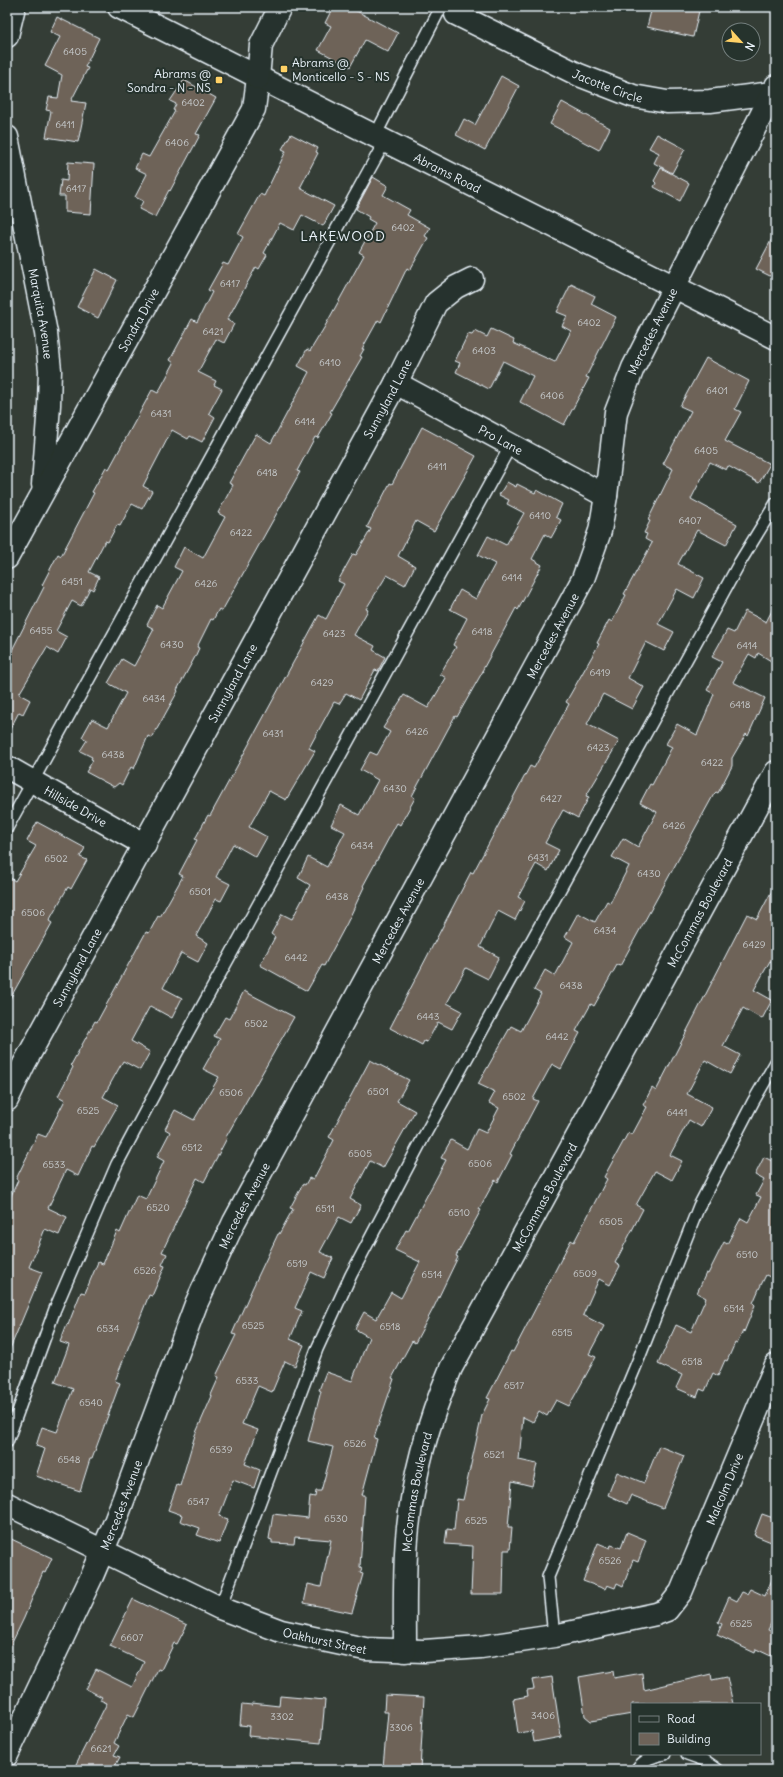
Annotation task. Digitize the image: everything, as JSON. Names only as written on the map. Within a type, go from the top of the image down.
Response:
[{"type":"street","points":[[7,36],[14,7]]},
{"type":"street","name":"Abrams Road","points":[[119,7],[776,338]]},
{"type":"street","name":"Sondra Drive","points":[[7,558],[254,109],[261,45],[280,7]]},
{"type":"street","name":"Jacotte Circle","points":[[449,11],[579,75],[633,96],[668,102],[710,102],[774,90]]},
{"type":"street","name":"Mercedes Avenue","points":[[7,1755],[92,1576],[115,1522],[196,1304],[213,1264],[234,1222],[583,579],[600,531],[606,496],[616,412],[633,368],[774,90]]},
{"type":"street","name":"Marquita Avenue","points":[[7,137],[46,333],[50,370],[43,493]]},
{"type":"street","name":"Sunnyland Lane","points":[[7,1100],[24,1064],[396,383],[436,303],[456,287],[472,279]]},
{"type":"street","name":"Pro Lane","points":[[396,383],[606,496]]},
{"type":"street","name":"Hillside Drive","points":[[7,767],[145,844]]},
{"type":"street","name":"McCommas Boulevard","points":[[405,1651],[407,1539],[412,1501],[427,1431],[438,1397],[451,1368],[776,772]]},
{"type":"street","name":"Malcolm Drive","points":[[667,1610],[681,1592],[776,1365]]},
{"type":"street","name":"Oakhurst Street","points":[[7,1504],[103,1549],[220,1608],[281,1630],[365,1649],[405,1651],[481,1647],[554,1636],[656,1614],[667,1610]]},
{"type":"lane","points":[[7,828],[449,11]]},
{"type":"lane","points":[[7,1442],[55,1310],[117,1164],[511,445]]},
{"type":"lane","points":[[220,1608],[317,1349],[352,1275],[424,1138],[725,590],[776,503]]},
{"type":"lane","points":[[554,1636],[548,1577],[638,1363],[699,1206],[753,1102],[776,1062]]},
{"type":"lane","points":[[636,1770],[650,1757],[660,1755]]},
{"type":"lane","points":[[690,1755],[704,1760],[718,1770]]},
{"type":"building","points":[[333,7],[349,7],[398,33],[388,52],[365,40],[350,67],[318,50],[331,26],[325,23]]},
{"type":"building","points":[[652,7],[681,7],[699,11],[693,37],[647,27]]},
{"type":"building","points":[[57,17],[99,38],[85,67],[88,68],[71,101],[86,103],[78,142],[46,137],[51,111],[46,110],[49,97],[58,98],[62,75],[45,66],[60,37],[50,32]]},
{"type":"building","points":[[501,76],[519,86],[485,150],[456,135],[464,119],[475,125]]},
{"type":"building","points":[[184,80],[216,98],[196,134],[200,135],[155,217],[139,209],[143,201],[135,197],[147,174],[135,168],[142,154],[149,157],[175,111],[173,110],[176,104],[170,101]]},
{"type":"building","points":[[562,102],[610,128],[599,150],[550,124]]},
{"type":"building","points":[[291,134],[318,148],[316,152],[318,153],[300,188],[334,206],[323,226],[302,215],[294,230],[280,223],[264,253],[267,255],[259,269],[256,267],[227,320],[234,324],[224,343],[216,339],[198,372],[216,381],[214,385],[222,389],[209,413],[215,417],[202,442],[190,436],[188,439],[172,430],[143,486],[152,491],[142,509],[132,504],[120,526],[117,525],[108,542],[105,541],[89,572],[99,577],[93,590],[90,588],[81,606],[72,601],[56,631],[67,637],[58,654],[47,647],[19,694],[30,700],[23,714],[19,712],[7,735],[7,660],[44,587],[42,585],[58,554],[61,556],[94,493],[92,492],[106,467],[109,469],[152,390],[158,393],[174,363],[170,360],[192,319],[197,322],[212,292],[208,290],[223,263],[228,265],[243,237],[238,234],[260,194],[264,196],[286,151],[282,149]]},
{"type":"building","points":[[657,134],[685,149],[672,173],[654,163],[659,153],[649,148]]},
{"type":"building","points":[[68,162],[94,164],[91,214],[65,212],[65,196],[59,196],[61,180],[67,181]]},
{"type":"building","points":[[661,168],[689,183],[680,201],[654,187],[656,183],[654,181]]},
{"type":"building","points":[[373,177],[388,186],[383,195],[410,210],[407,215],[430,228],[425,236],[428,238],[410,270],[407,268],[381,322],[378,320],[362,349],[364,349],[360,356],[362,357],[330,412],[332,413],[318,438],[315,437],[297,471],[300,472],[222,611],[219,609],[213,620],[211,619],[197,647],[199,648],[195,657],[152,738],[148,736],[134,769],[131,767],[122,785],[119,783],[114,787],[86,772],[93,760],[91,759],[92,757],[80,751],[87,740],[82,737],[92,719],[108,727],[126,693],[108,683],[122,659],[134,666],[154,629],[147,625],[157,605],[162,608],[182,571],[174,567],[184,547],[203,558],[225,517],[218,513],[233,485],[229,483],[256,434],[271,443],[309,372],[298,366],[307,349],[310,351],[324,328],[364,255],[359,252],[375,223],[368,219],[369,217],[356,209]]},
{"type":"building","points":[[776,231],[776,279],[756,269]]},
{"type":"building","points":[[96,269],[117,280],[98,318],[77,307]]},
{"type":"building","points":[[571,284],[595,296],[591,304],[616,317],[586,377],[589,378],[564,425],[520,402],[533,376],[503,361],[489,389],[456,372],[460,363],[455,361],[468,334],[472,335],[475,331],[487,337],[491,329],[514,340],[513,343],[555,362],[571,331],[562,326],[567,316],[557,312]]},
{"type":"building","points":[[706,358],[749,381],[735,409],[741,412],[725,441],[770,464],[759,483],[728,466],[726,470],[710,462],[691,499],[737,524],[726,545],[697,530],[678,564],[704,578],[694,598],[677,589],[658,624],[674,632],[664,651],[646,642],[628,678],[644,687],[632,709],[603,694],[587,724],[619,741],[586,796],[589,797],[578,818],[563,810],[545,843],[559,850],[548,871],[536,864],[518,897],[525,901],[515,920],[498,911],[480,947],[499,957],[488,979],[466,968],[447,1003],[462,1011],[452,1029],[438,1022],[427,1042],[424,1041],[422,1045],[390,1028],[471,872],[473,873],[530,766],[534,768],[569,704],[566,702],[599,644],[597,643],[609,620],[612,622],[626,595],[624,594],[652,543],[645,539],[647,534],[644,533],[650,521],[648,520],[673,469],[663,464],[691,411],[680,406]]},
{"type":"building","points":[[422,427],[476,456],[434,531],[416,521],[398,556],[415,566],[405,585],[387,575],[366,609],[368,610],[354,635],[375,646],[373,650],[385,657],[378,671],[375,670],[359,700],[346,693],[339,704],[334,702],[309,748],[315,751],[286,800],[269,791],[249,827],[267,837],[256,857],[233,844],[216,877],[230,884],[221,901],[216,899],[196,936],[208,943],[198,962],[181,953],[163,988],[182,998],[172,1018],[150,1006],[131,1041],[150,1052],[140,1070],[123,1061],[103,1097],[118,1105],[94,1147],[92,1146],[78,1176],[66,1170],[48,1208],[67,1217],[59,1235],[45,1229],[29,1267],[42,1272],[7,1356],[7,1205],[18,1180],[16,1179],[38,1134],[46,1137],[65,1100],[58,1096],[73,1067],[71,1065],[95,1021],[97,1022],[146,932],[149,933],[158,916],[160,917],[183,876],[179,874],[208,815],[210,816],[319,615],[326,619],[344,584],[338,581],[353,554],[356,555],[371,529],[367,527]]},
{"type":"building","points":[[507,482],[516,487],[517,484],[535,493],[537,490],[562,504],[556,517],[561,520],[551,538],[545,534],[532,559],[542,565],[518,610],[516,608],[457,717],[455,716],[412,796],[415,798],[400,825],[397,823],[363,886],[364,887],[347,923],[324,966],[322,965],[307,991],[260,965],[275,937],[271,934],[282,914],[292,919],[310,885],[298,878],[308,857],[327,867],[345,832],[331,825],[341,805],[359,815],[378,780],[360,770],[370,752],[377,755],[390,732],[383,728],[404,695],[428,708],[446,678],[440,674],[456,647],[453,645],[467,618],[450,609],[460,590],[476,599],[495,564],[478,555],[488,536],[506,545],[524,513],[507,504],[509,500],[499,495]]},
{"type":"building","points":[[776,603],[776,664],[758,653],[756,658],[749,654],[733,682],[765,698],[748,736],[746,734],[732,758],[732,766],[718,793],[716,792],[714,794],[620,966],[617,965],[594,1006],[591,1004],[576,1031],[580,1033],[561,1069],[552,1064],[533,1099],[538,1101],[510,1154],[512,1155],[498,1182],[495,1180],[479,1209],[481,1210],[456,1256],[458,1257],[415,1343],[412,1341],[392,1378],[394,1379],[374,1438],[377,1439],[362,1495],[365,1495],[360,1567],[362,1568],[360,1573],[363,1574],[352,1613],[304,1603],[308,1584],[321,1587],[331,1540],[295,1537],[294,1544],[272,1543],[272,1540],[269,1539],[273,1514],[308,1518],[310,1496],[315,1497],[316,1491],[321,1491],[333,1447],[308,1441],[321,1391],[319,1390],[326,1372],[352,1381],[369,1337],[355,1329],[364,1312],[376,1319],[391,1292],[401,1298],[420,1262],[395,1250],[406,1230],[408,1231],[446,1160],[441,1158],[451,1140],[467,1149],[477,1129],[486,1133],[499,1108],[489,1103],[495,1092],[478,1084],[511,1026],[521,1031],[541,994],[534,990],[545,970],[555,976],[573,942],[565,937],[578,913],[595,922],[607,901],[610,903],[629,866],[612,857],[623,838],[638,847],[657,812],[640,803],[650,784],[652,785],[672,747],[666,744],[677,724],[697,735],[714,694],[707,690],[722,662],[712,657],[727,630],[734,633],[745,611],[766,622]]},
{"type":"building","points":[[37,822],[85,848],[80,857],[87,860],[71,889],[68,887],[49,921],[52,923],[7,1004],[7,876],[15,881],[36,846],[27,841]]},
{"type":"building","points":[[776,883],[776,963],[770,961],[754,990],[772,1000],[762,1019],[743,1008],[723,1046],[740,1055],[730,1074],[705,1060],[687,1094],[712,1107],[701,1127],[689,1120],[670,1155],[682,1161],[672,1180],[655,1171],[636,1205],[643,1209],[615,1263],[620,1266],[610,1285],[599,1279],[583,1315],[604,1326],[589,1354],[596,1357],[569,1406],[556,1400],[547,1416],[539,1411],[533,1422],[523,1417],[519,1460],[537,1464],[532,1486],[512,1481],[508,1527],[512,1527],[510,1550],[504,1550],[503,1594],[471,1594],[473,1546],[445,1544],[447,1529],[454,1530],[457,1499],[463,1500],[482,1415],[490,1399],[487,1398],[511,1351],[513,1352],[571,1240],[574,1242],[607,1179],[604,1177],[628,1133],[632,1135],[647,1107],[643,1105],[652,1088],[656,1091],[747,914],[757,919]]},
{"type":"building","points":[[244,991],[294,1017],[226,1137],[227,1138],[204,1182],[197,1178],[162,1252],[167,1254],[162,1265],[165,1266],[152,1296],[149,1295],[115,1381],[120,1383],[92,1459],[90,1459],[80,1491],[36,1476],[45,1449],[36,1446],[42,1427],[57,1432],[73,1389],[55,1382],[69,1345],[60,1342],[67,1324],[68,1325],[81,1292],[85,1293],[98,1262],[103,1264],[117,1231],[120,1233],[137,1195],[146,1199],[164,1161],[157,1157],[170,1132],[165,1129],[175,1110],[194,1120],[219,1077],[203,1069],[220,1039],[214,1036],[225,1017],[229,1019]]},
{"type":"building","points":[[370,1060],[409,1080],[397,1101],[415,1111],[383,1168],[370,1161],[350,1199],[361,1205],[351,1223],[339,1217],[320,1252],[333,1258],[324,1278],[311,1272],[295,1308],[302,1311],[290,1339],[304,1345],[295,1366],[285,1361],[272,1392],[258,1386],[242,1424],[258,1430],[245,1464],[260,1470],[254,1488],[233,1480],[219,1516],[228,1519],[219,1543],[197,1535],[200,1528],[180,1521],[182,1515],[168,1510],[177,1485],[180,1486],[195,1435],[219,1377],[216,1376],[236,1335],[232,1334],[252,1289],[278,1234],[293,1209],[290,1208],[303,1184],[305,1185],[309,1178],[313,1180],[334,1140],[329,1137]]},
{"type":"building","points":[[764,1157],[774,1162],[776,1158],[776,1265],[770,1277],[766,1275],[753,1303],[755,1305],[744,1332],[743,1331],[737,1344],[735,1343],[727,1361],[725,1360],[718,1376],[713,1373],[705,1391],[700,1389],[697,1397],[676,1388],[682,1375],[658,1364],[676,1325],[691,1332],[706,1298],[697,1293],[706,1273],[708,1274],[724,1242],[727,1244],[741,1218],[748,1222],[761,1197],[756,1195],[764,1180],[755,1175]]},
{"type":"building","points":[[659,1446],[684,1456],[663,1508],[631,1495],[627,1504],[608,1495],[617,1472],[644,1483]]},
{"type":"building","points":[[762,1514],[776,1519],[776,1544],[754,1535]]},
{"type":"building","points":[[627,1532],[646,1540],[638,1562],[633,1560],[623,1586],[617,1583],[615,1588],[607,1585],[605,1589],[583,1581],[598,1543],[610,1548],[611,1545],[621,1548]]},
{"type":"building","points":[[7,1537],[52,1558],[45,1573],[43,1572],[24,1618],[7,1653]]},
{"type":"building","points":[[776,1570],[776,1613],[768,1630],[776,1634],[776,1645],[771,1656],[756,1649],[755,1653],[717,1635],[722,1624],[718,1622],[729,1597],[737,1601],[742,1592],[747,1594],[750,1589],[765,1596]]},
{"type":"building","points":[[133,1599],[187,1625],[177,1644],[174,1643],[161,1670],[158,1669],[134,1717],[128,1714],[114,1743],[119,1746],[114,1755],[120,1757],[113,1770],[73,1770],[107,1703],[100,1700],[102,1697],[86,1689],[96,1669],[132,1687],[144,1662],[110,1646]]},
{"type":"building","points":[[613,1671],[614,1678],[642,1673],[644,1690],[711,1674],[712,1680],[727,1677],[733,1703],[631,1703],[631,1714],[591,1721],[585,1716],[579,1677]]},
{"type":"building","points":[[552,1677],[561,1737],[534,1742],[532,1731],[518,1733],[513,1699],[528,1696],[527,1690],[534,1689],[532,1680]]},
{"type":"building","points":[[385,1695],[424,1697],[420,1770],[383,1767],[388,1712],[384,1712]]},
{"type":"building","points":[[280,1696],[325,1700],[321,1743],[248,1736],[249,1726],[240,1725],[242,1704],[252,1705],[252,1703],[279,1706]]},
{"type":"place","name":"Abrams @ Monticello - S - NS","points":[[284,69]]},
{"type":"place","name":"Abrams @ Sondra - N - NS","points":[[219,80]]},
{"type":"district","name":"LAKEWOOD","points":[[343,236]]}]
